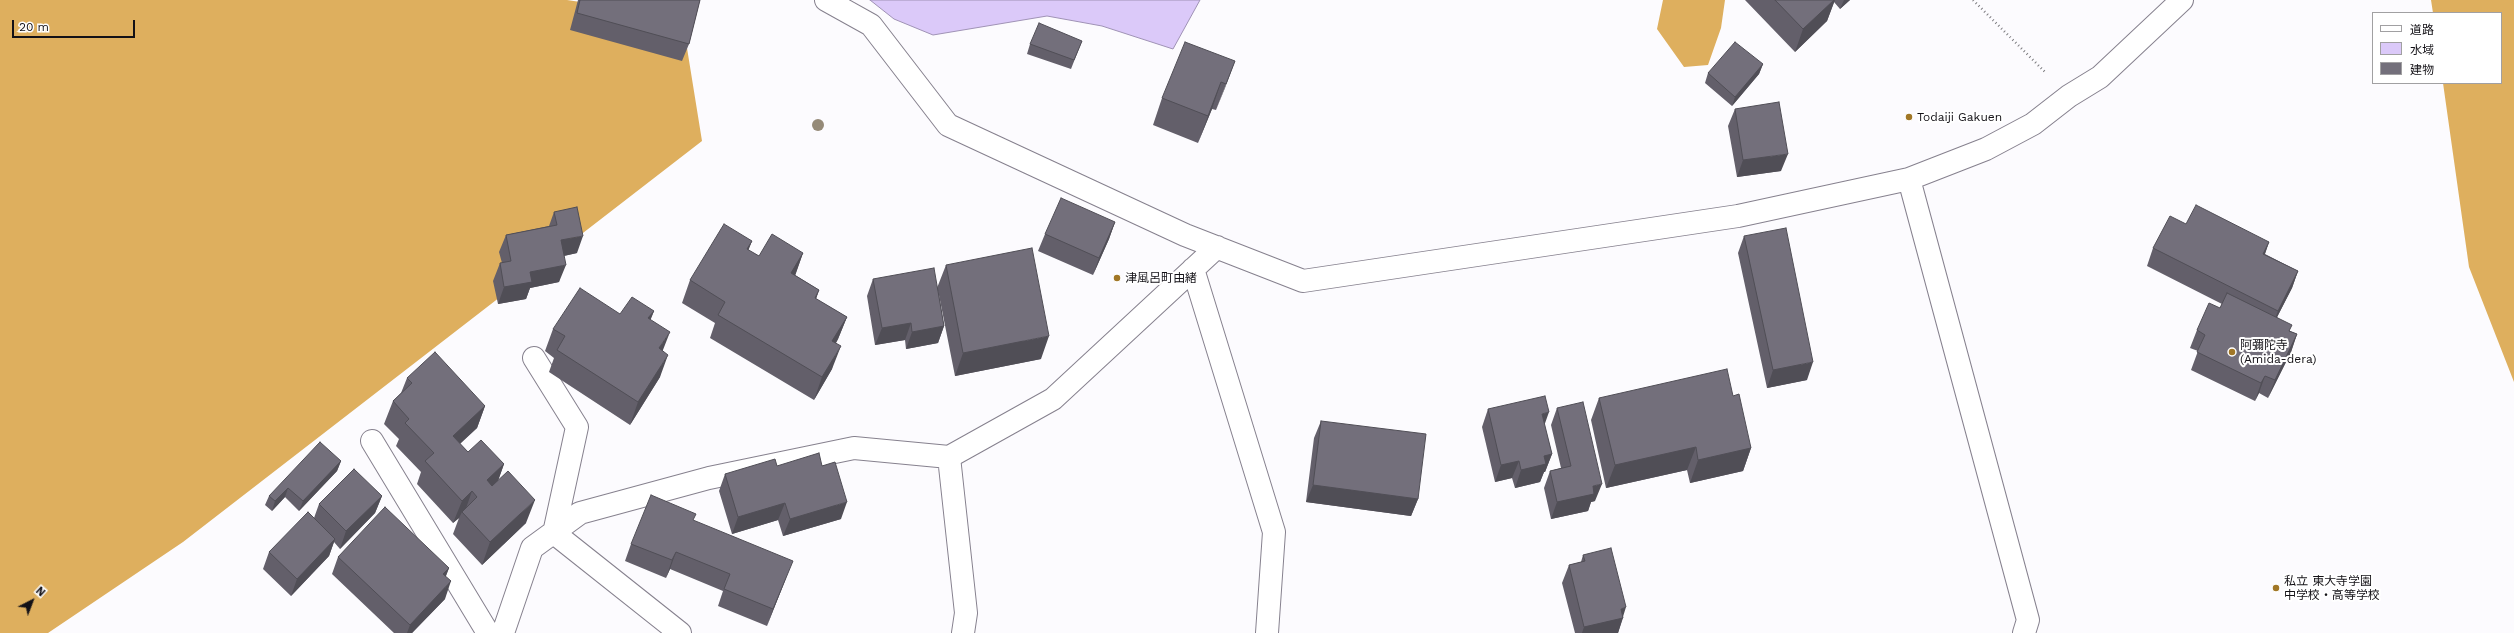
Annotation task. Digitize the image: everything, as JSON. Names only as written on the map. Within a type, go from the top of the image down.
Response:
[{"type":"street","points":[[826,0],[871,25],[948,125],[1185,235],[1303,280],[1738,216],[1909,179],[1986,149],[2033,124],[2069,96],[2100,77],[2182,0]]},
{"type":"street","points":[[1909,179],[2028,620],[2024,633]]},
{"type":"street","points":[[503,633],[532,548],[580,513],[709,478],[854,448],[949,457],[1053,399],[1217,247]]},
{"type":"street","points":[[1193,269],[1274,532],[1267,633]]},
{"type":"street","points":[[534,358],[577,427],[554,533]]},
{"type":"street","points":[[372,441],[488,633]]},
{"type":"street","points":[[949,457],[966,613],[963,633]]},
{"type":"street","points":[[554,533],[680,633]]},
{"type":"path","points":[[1973,0],[2069,96]]},
{"type":"shaded area","points":[[0,0],[567,0],[682,17],[702,141],[183,542],[48,633],[0,633]]},
{"type":"shaded area","points":[[1663,0],[1725,0],[1721,28],[1708,65],[1684,67],[1657,29]]},
{"type":"shaded area","points":[[2431,0],[2514,0],[2514,382],[2469,267],[2443,84],[2502,84],[2502,12],[2433,12]]},
{"type":"water","points":[[870,0],[1200,0],[1173,49],[1102,26],[1047,16],[933,35],[894,19]]},
{"type":"building","points":[[580,0],[700,0],[689,44],[577,13]]},
{"type":"building","points":[[1775,0],[1834,0],[1803,29]]},
{"type":"building","points":[[1039,23],[1082,41],[1074,60],[1030,44]]},
{"type":"building","points":[[1185,42],[1235,61],[1226,84],[1221,82],[1208,116],[1162,98]]},
{"type":"building","points":[[1735,42],[1763,64],[1735,97],[1708,73]]},
{"type":"building","points":[[1779,102],[1788,154],[1743,160],[1735,109]]},
{"type":"building","points":[[1061,198],[1115,222],[1099,258],[1045,234]]},
{"type":"building","points":[[2196,205],[2269,242],[2263,254],[2298,271],[2278,311],[2153,248],[2170,216],[2186,224]]},
{"type":"building","points":[[577,207],[583,236],[561,240],[566,265],[530,272],[532,282],[504,287],[500,263],[511,261],[506,235],[557,225],[554,212]]},
{"type":"building","points":[[724,224],[752,241],[747,249],[759,256],[772,234],[803,253],[791,273],[819,290],[815,298],[847,317],[832,341],[841,346],[822,377],[718,315],[725,302],[690,280]]},
{"type":"building","points":[[1786,228],[1813,362],[1773,370],[1744,236]]},
{"type":"building","points":[[1032,248],[1049,336],[963,353],[946,265]]},
{"type":"building","points":[[934,268],[944,326],[912,332],[911,323],[882,328],[873,279]]},
{"type":"building","points":[[580,288],[620,314],[632,297],[654,311],[648,318],[670,332],[659,348],[668,355],[638,402],[557,350],[565,336],[553,329]]},
{"type":"building","points":[[2227,293],[2292,325],[2289,331],[2297,334],[2275,380],[2265,376],[2261,383],[2197,352],[2205,335],[2197,330],[2209,303],[2220,308]]},
{"type":"building","points":[[435,352],[485,406],[453,436],[468,452],[481,440],[504,464],[487,480],[492,486],[508,471],[535,500],[490,542],[462,512],[477,497],[472,491],[462,501],[425,461],[434,453],[405,423],[409,419],[393,401],[412,383],[407,378]]},
{"type":"building","points":[[1727,369],[1733,396],[1739,394],[1751,448],[1698,460],[1696,447],[1615,465],[1599,398]]},
{"type":"building","points":[[1545,396],[1549,412],[1542,414],[1552,454],[1544,456],[1546,464],[1521,470],[1519,461],[1501,465],[1488,409]]},
{"type":"building","points":[[1583,402],[1602,484],[1593,486],[1594,494],[1557,502],[1550,471],[1571,466],[1557,408]]},
{"type":"building","points":[[1321,421],[1426,434],[1418,499],[1313,485]]},
{"type":"building","points":[[320,442],[341,461],[303,501],[288,488],[275,501],[269,496]]},
{"type":"building","points":[[819,453],[822,466],[835,462],[847,502],[790,519],[785,503],[738,517],[725,474],[775,459],[777,466]]},
{"type":"building","points":[[354,469],[382,496],[346,531],[319,504]]},
{"type":"building","points":[[651,495],[696,514],[693,520],[793,561],[773,609],[724,589],[730,574],[676,552],[672,560],[631,544]]},
{"type":"building","points":[[385,507],[449,568],[443,574],[451,581],[410,625],[338,557]]},
{"type":"building","points":[[308,512],[335,539],[297,579],[269,552]]},
{"type":"building","points":[[1611,548],[1626,607],[1621,609],[1623,618],[1584,627],[1569,565],[1585,561],[1583,555]]},
{"type":"place","name":"Todaiji Gakuen","points":[[1909,117]]},
{"type":"place","name":"津風呂町由緒","points":[[1117,278]]},
{"type":"place","name":"阿彌陀寺 (Amida-dera)","points":[[2232,352]]},
{"type":"place","name":"私立 東大寺学園 中学校・高等学校","points":[[2276,588]]}]
